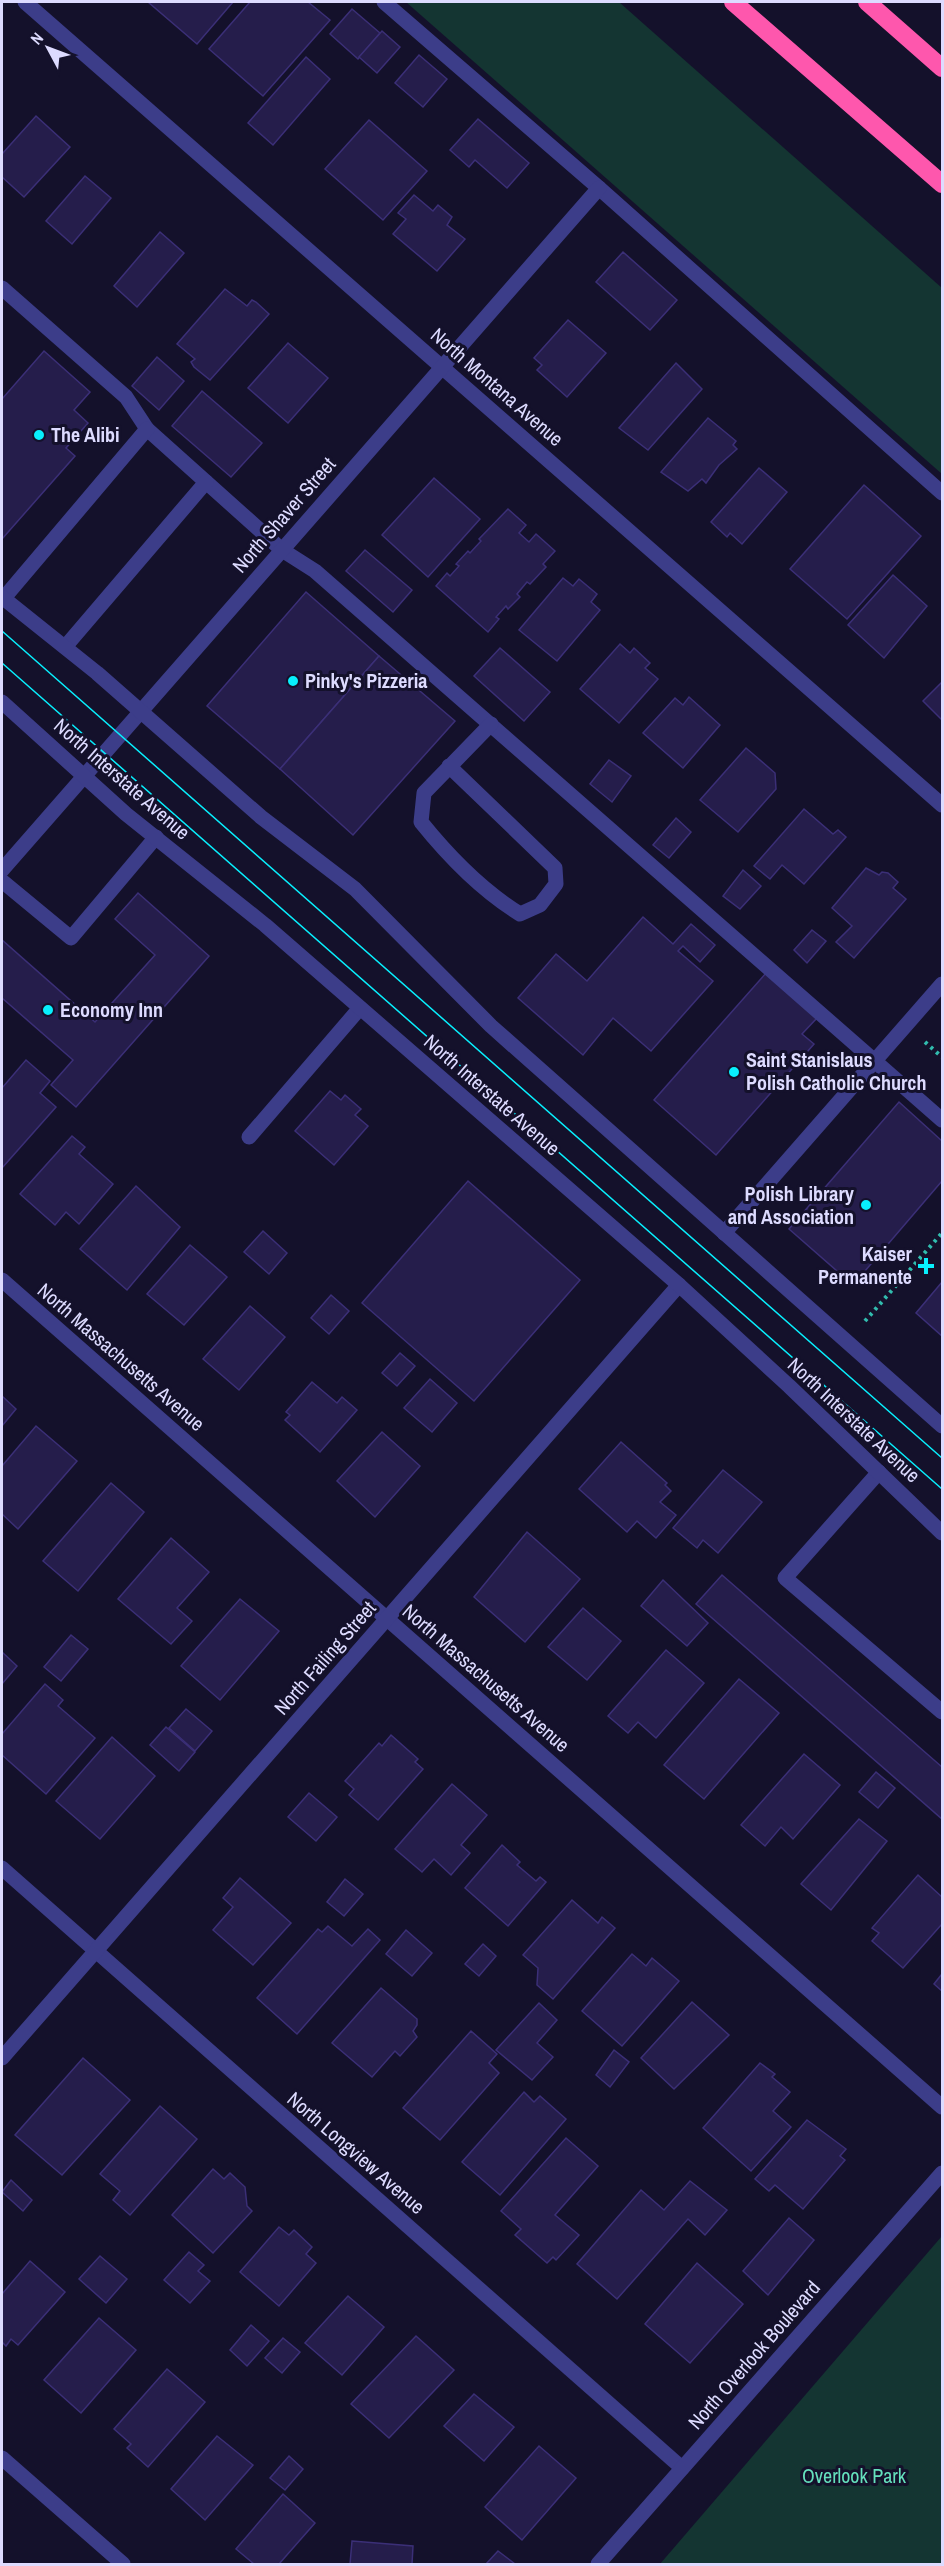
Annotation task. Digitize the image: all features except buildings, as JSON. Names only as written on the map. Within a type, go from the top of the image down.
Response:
[{"type":"highway","points":[[733,2],[942,184]]},
{"type":"highway","points":[[867,2],[942,68]]},
{"type":"street","name":"North Montana Avenue","points":[[25,2],[942,805]]},
{"type":"street","points":[[384,2],[599,188],[942,493]]},
{"type":"street","name":"North Shaver Street","points":[[2,870],[599,188]]},
{"type":"street","points":[[2,288],[126,397],[147,429],[206,483],[282,550],[315,571],[942,1120]]},
{"type":"street","points":[[147,429],[3,597],[141,711],[261,817],[355,889],[491,1026],[942,1426]]},
{"type":"street","points":[[65,647],[206,483]]},
{"type":"street","name":"North Interstate Avenue","points":[[2,702],[84,776],[265,925],[678,1286],[942,1533]]},
{"type":"street","points":[[449,766],[555,868],[556,884],[540,905],[520,914],[496,900],[449,857],[421,822],[424,793],[449,766],[490,724]]},
{"type":"street","points":[[2,881],[71,938],[156,837]]},
{"type":"street","points":[[724,1233],[942,984]]},
{"type":"street","points":[[249,1137],[360,1008]]},
{"type":"street","name":"North Massachusetts Avenue","points":[[2,1280],[942,2107]]},
{"type":"street","name":"North Failing Street","points":[[2,2058],[678,1286]]},
{"type":"street","points":[[879,1472],[785,1578],[942,1712]]},
{"type":"street","name":"North Longview Avenue","points":[[2,1868],[682,2468]]},
{"type":"street","name":"North Overlook Boulevard","points":[[600,2563],[942,2173]]},
{"type":"street","points":[[2,2458],[123,2565]]},
{"type":"path","points":[[847,1342],[942,1233]]},
{"type":"green space","points":[[406,2],[619,2],[942,288],[942,474]]},
{"type":"green space","name":"Overlook Park","points":[[942,2236],[942,2564],[660,2564]]},
{"type":"tram line","points":[[2,631],[942,1458]]},
{"type":"tram line","points":[[2,663],[942,1489]]},
{"type":"place","name":"The Alibi","points":[[39,435]]},
{"type":"place","name":"Pinky's Pizzeria","points":[[293,681]]},
{"type":"place","name":"Economy Inn","points":[[48,1010]]},
{"type":"place","name":"Saint Stanislaus Polish Catholic Church","points":[[734,1072]]},
{"type":"place","name":"Polish Library and Association","points":[[866,1205]]},
{"type":"place","name":"Kaiser Permanente","points":[[926,1266]]}]
